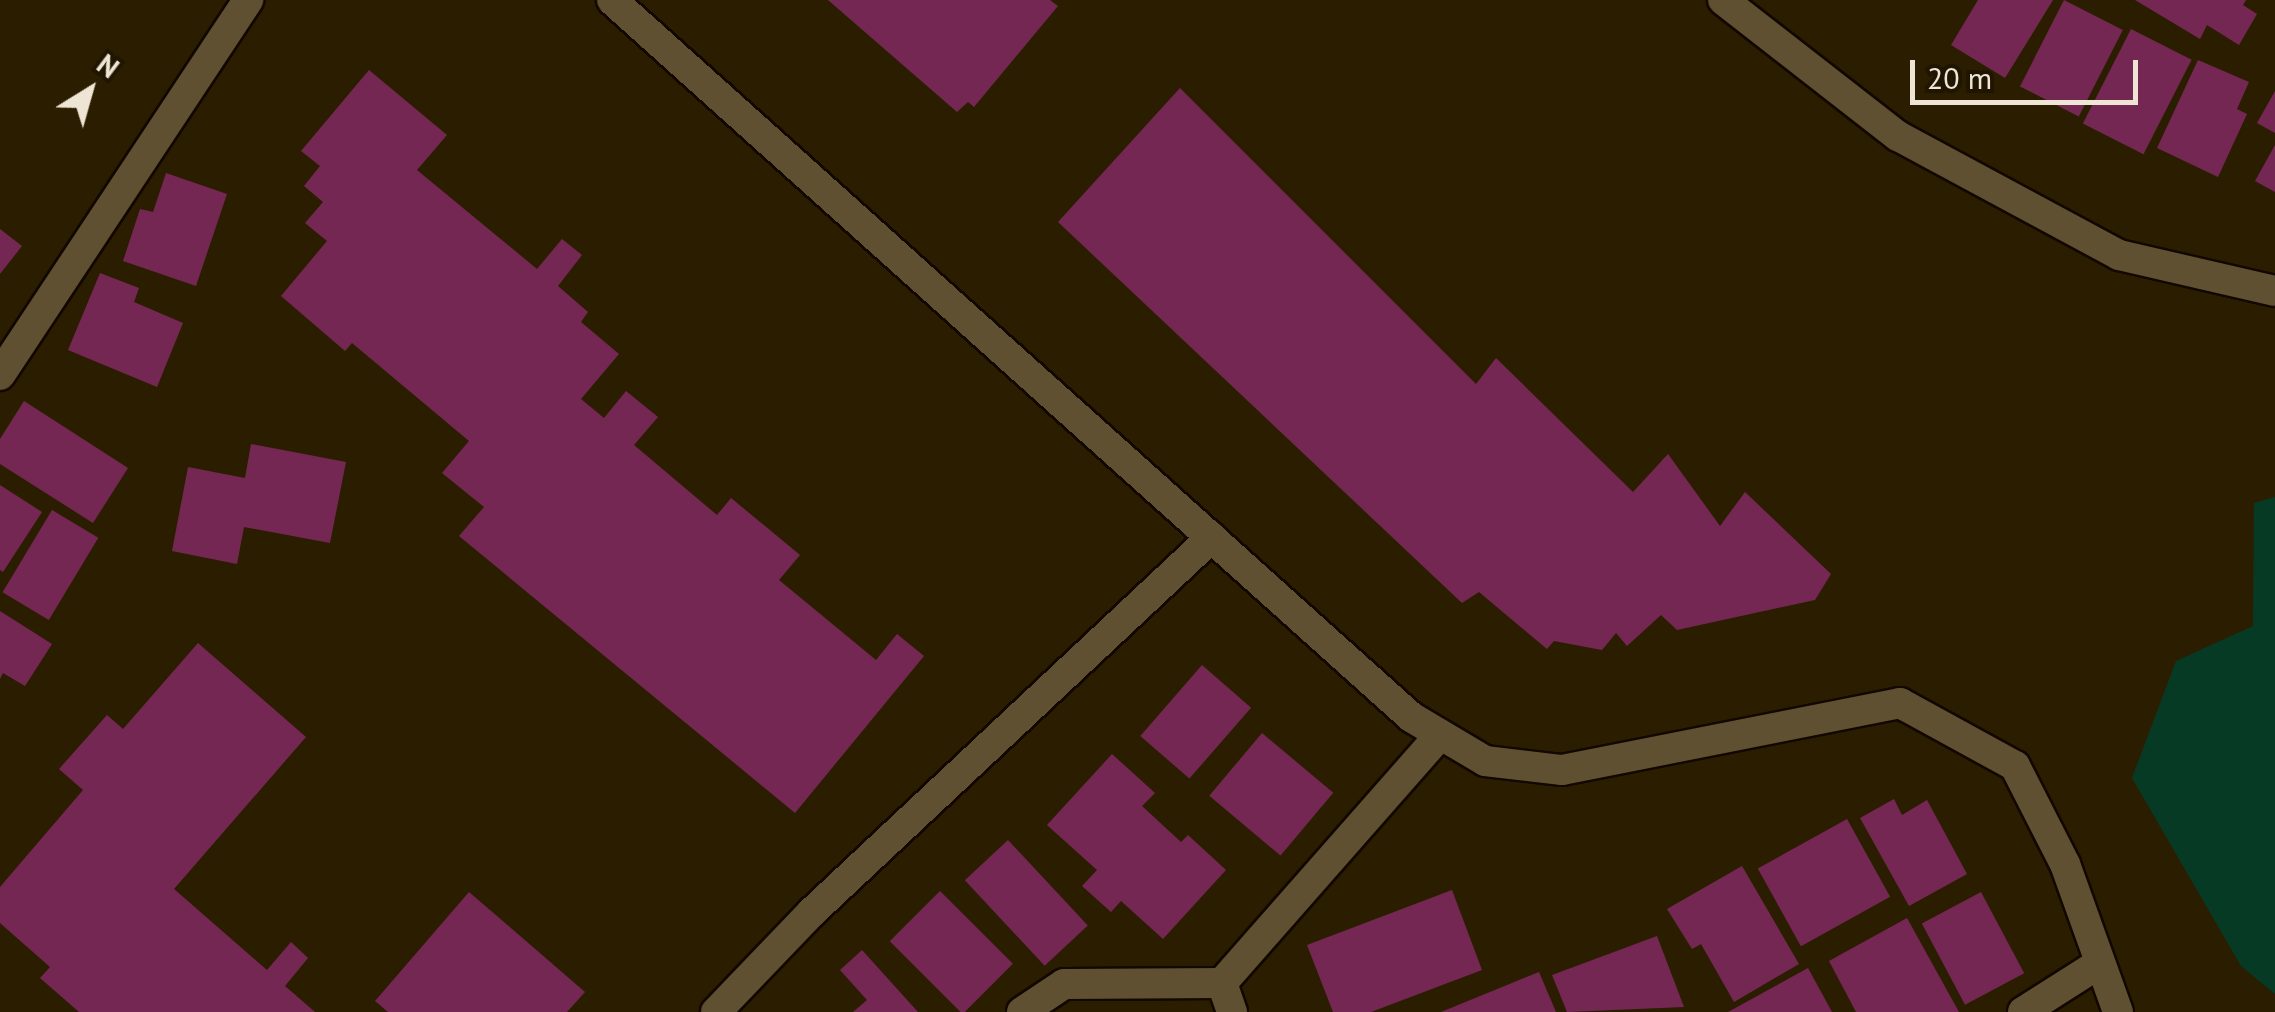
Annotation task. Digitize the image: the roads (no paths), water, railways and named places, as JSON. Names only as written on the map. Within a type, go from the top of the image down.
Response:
[{"type":"street","points":[[0,375],[248,0]]},
{"type":"street","points":[[612,0],[1410,717],[1485,761],[1562,770],[1900,704],[2014,766],[2065,864],[2118,1012]]},
{"type":"street","points":[[1723,0],[1898,136],[2119,255],[2275,291]]},
{"type":"street","points":[[716,1012],[812,912],[1212,538]]},
{"type":"street","points":[[1022,1012],[1064,984],[1227,998],[1440,735]]},
{"type":"street","points":[[2024,1012],[2100,963]]}]
